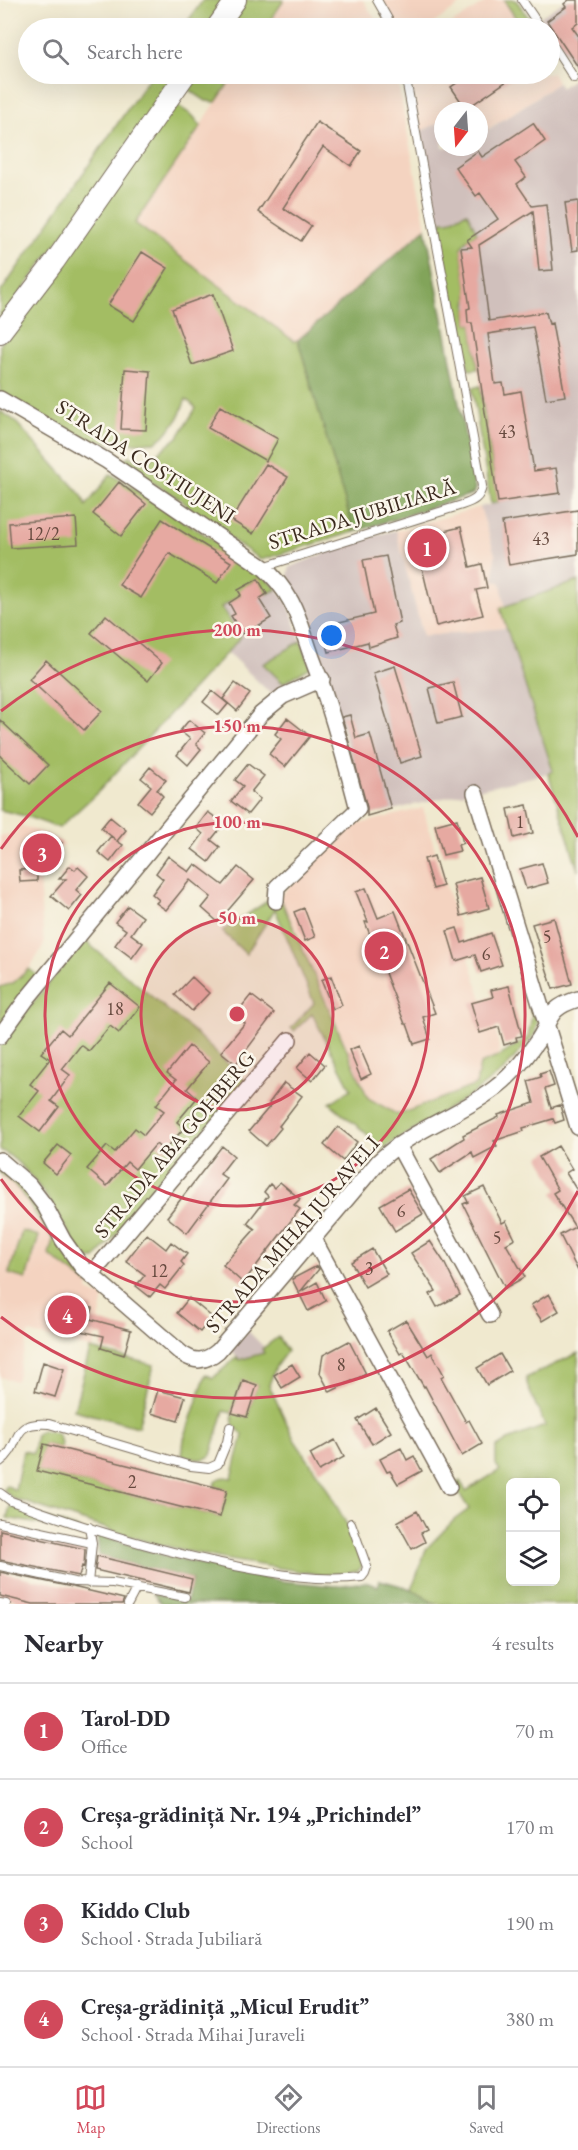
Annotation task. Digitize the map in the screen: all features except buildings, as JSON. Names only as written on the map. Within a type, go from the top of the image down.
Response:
[{"type":"street","points":[[223,18],[236,0]]},
{"type":"street","points":[[0,333],[87,217],[179,84]]},
{"type":"street","name":"STRADA COSTIUJENI","points":[[0,399],[107,461],[263,567]]},
{"type":"street","name":"STRADA JUBILIARĂ","points":[[263,567],[278,580],[290,597],[322,679],[358,809],[277,887],[276,901]]},
{"type":"street","points":[[0,1036],[26,1000],[261,714],[283,696],[322,679]]},
{"type":"street","points":[[475,793],[578,1127]]},
{"type":"street","name":"STRADA MIHAI JURAVELI","points":[[0,1160],[29,1185],[45,1206],[63,1240],[82,1267],[189,1359],[200,1361],[209,1359],[378,1162],[398,1145],[495,1088],[524,1060],[538,1041],[555,1009],[578,999]]},
{"type":"street","name":"STRADA ABA GOHBERG","points":[[91,1275],[289,1040]]},
{"type":"street","points":[[398,1145],[490,1315]]},
{"type":"street","points":[[313,1238],[449,1487]]},
{"type":"lane","points":[[377,0],[387,18]]},
{"type":"lane","points":[[522,0],[534,18]]},
{"type":"lane","points":[[560,57],[574,78]]},
{"type":"lane","name":"STRADA JUBILIARĂ","points":[[263,567],[462,506],[474,501],[481,494],[482,486],[407,84]]},
{"type":"lane","points":[[0,1462],[8,1455],[18,1433],[28,1425],[36,1423],[49,1424],[191,1466],[209,1468],[218,1464],[230,1427]]},
{"type":"lane","points":[[0,1493],[11,1501],[138,1544],[203,1560],[286,1576],[325,1579],[362,1577],[367,1567],[351,1523]]},
{"type":"lane","points":[[0,1523],[92,1543]]},
{"type":"lane","points":[[88,1582],[92,1543],[89,1527]]},
{"type":"lane","points":[[0,1566],[74,1582],[113,1583],[185,1597]]},
{"type":"lane","points":[[128,1604],[137,1587]]},
{"type":"lane","points":[[0,1603],[6,1604]]},
{"type":"shaded area","points":[[284,0],[363,0],[375,18],[272,18]]},
{"type":"shaded area","points":[[382,0],[467,0],[441,18],[392,18]]},
{"type":"shaded area","points":[[488,0],[504,0],[516,18],[461,18]]},
{"type":"shaded area","points":[[566,0],[578,0],[578,72],[560,46],[560,18],[540,17]]},
{"type":"shaded area","points":[[578,75],[578,581],[505,606],[501,583],[494,580],[495,554],[480,507],[498,502],[472,323],[468,323],[468,293],[461,248],[467,240],[448,221],[442,221],[438,215],[421,131],[434,125],[434,156],[488,156],[488,128],[559,84],[561,88]]},
{"type":"shaded area","points":[[228,84],[398,84],[426,228],[298,340],[294,341],[135,223]]},
{"type":"shaded area","points":[[412,84],[556,84],[488,129],[488,102],[434,102],[434,125],[421,131]]},
{"type":"shaded area","points":[[480,507],[495,554],[494,580],[501,583],[505,606],[500,608],[506,628],[423,636],[396,531]]},
{"type":"shaded area","points":[[396,530],[423,636],[506,628],[553,772],[367,816],[324,666],[316,656],[288,574],[290,567],[356,541]]},
{"type":"shaded area","points":[[258,579],[277,589],[289,606],[301,641],[263,665],[283,683],[271,694],[227,652],[241,637],[221,607],[241,595],[238,590]]},
{"type":"shaded area","points":[[423,808],[482,999],[488,998],[500,1056],[480,1064],[476,1085],[398,1115],[368,1098],[285,913],[280,896],[355,820],[359,824]]},
{"type":"shaded area","points":[[20,825],[65,844],[38,867],[44,945],[29,969],[13,983],[0,987],[0,836],[15,833]]},
{"type":"shaded area","points":[[0,1173],[19,1190],[54,1239],[49,1255],[89,1285],[88,1291],[104,1297],[93,1349],[29,1333],[16,1381],[0,1377]]},
{"type":"shaded area","points":[[248,1331],[265,1348],[264,1353],[239,1360],[231,1350]]},
{"type":"green space","points":[[203,0],[228,0],[216,18],[190,18]]},
{"type":"green space","points":[[245,0],[284,0],[272,18],[232,18]]},
{"type":"green space","points":[[504,0],[516,0],[529,18],[516,18]]},
{"type":"green space","points":[[145,84],[171,84],[0,322],[0,293]]},
{"type":"green space","points":[[187,84],[228,84],[216,102],[206,101],[185,87]]},
{"type":"green space","points":[[174,103],[193,116],[201,126],[135,223],[294,341],[298,340],[354,532],[261,560],[201,518],[179,498],[121,464],[129,456],[144,464],[178,437],[196,408],[186,399],[178,419],[164,436],[155,442],[119,444],[84,439],[0,397],[0,345],[73,249]]},
{"type":"green space","points":[[467,212],[477,233],[461,248],[468,293],[468,323],[472,323],[478,369],[469,370],[440,239],[442,221],[449,221]]},
{"type":"green space","points":[[426,228],[475,489],[473,494],[354,532],[298,340]]},
{"type":"green space","points":[[480,386],[498,502],[491,504],[472,388]]},
{"type":"green space","points":[[0,411],[14,420],[82,496],[86,506],[111,474],[252,565],[277,589],[267,594],[257,579],[239,590],[241,595],[221,607],[241,637],[99,791],[59,828],[0,810]]},
{"type":"green space","points":[[578,581],[578,870],[548,773],[553,771],[500,608]]},
{"type":"green space","points":[[301,641],[311,667],[283,683],[263,664]]},
{"type":"green space","points":[[269,900],[275,909],[246,954],[222,931]]},
{"type":"green space","points":[[282,902],[368,1098],[398,1115],[476,1085],[480,1064],[500,1056],[528,1037],[532,1016],[529,1006],[534,1004],[538,1017],[535,1034],[503,1071],[472,1094],[380,1150],[375,1141],[330,1103],[351,1089],[312,1014],[294,1031],[291,1028],[314,1003],[275,909]]},
{"type":"green space","points":[[84,940],[194,1032],[248,1083],[95,1259],[82,1256],[36,1182],[12,1158],[0,1150],[0,1044]]},
{"type":"green space","points":[[29,969],[38,976],[0,1029],[0,987],[13,983]]},
{"type":"green space","points":[[0,1167],[24,1187],[89,1285],[49,1255],[53,1239],[19,1190],[0,1173]]},
{"type":"green space","points":[[22,1231],[39,1236],[26,1279],[9,1274]]},
{"type":"green space","points":[[278,1337],[287,1351],[276,1366],[269,1385],[295,1441],[324,1483],[347,1525],[359,1552],[362,1566],[358,1571],[324,1575],[223,1559],[145,1541],[12,1498],[4,1490],[6,1485],[15,1490],[23,1451],[33,1453],[36,1434],[42,1430],[57,1434],[61,1448],[44,1444],[38,1471],[220,1517],[227,1490],[214,1486],[221,1478],[232,1478],[243,1435],[233,1424],[232,1413],[224,1411],[211,1455],[204,1459],[197,1459],[182,1455],[184,1439],[206,1374],[213,1378],[237,1357],[239,1360],[264,1353],[262,1349]],"holes":[[[242,1381],[257,1385],[247,1417],[232,1412]]]},
{"type":"green space","points":[[90,1349],[154,1365],[138,1427],[74,1410]]},
{"type":"green space","points":[[578,1353],[578,1604],[435,1604],[412,1589],[426,1549],[454,1520],[469,1509],[454,1485],[460,1481],[466,1491],[500,1470],[496,1465],[496,1448],[508,1440],[545,1426],[526,1378]]},
{"type":"green space","points":[[10,1506],[79,1529],[80,1532],[7,1518]]},
{"type":"green space","points":[[97,1534],[165,1556],[282,1581],[335,1586],[365,1582],[378,1586],[380,1580],[412,1589],[435,1604],[162,1604],[153,1594],[187,1601],[192,1579],[99,1556]]},
{"type":"place","name":"Tarol-DD","points":[[427,548]]},
{"type":"place","name":"Kiddo Club","points":[[42,853]]},
{"type":"place","name":"Creșa-grădiniță Nr. 194 „Prichindel”","points":[[384,951]]},
{"type":"place","name":"Creșa-grădiniță „Micul Erudit”","points":[[67,1315]]}]
